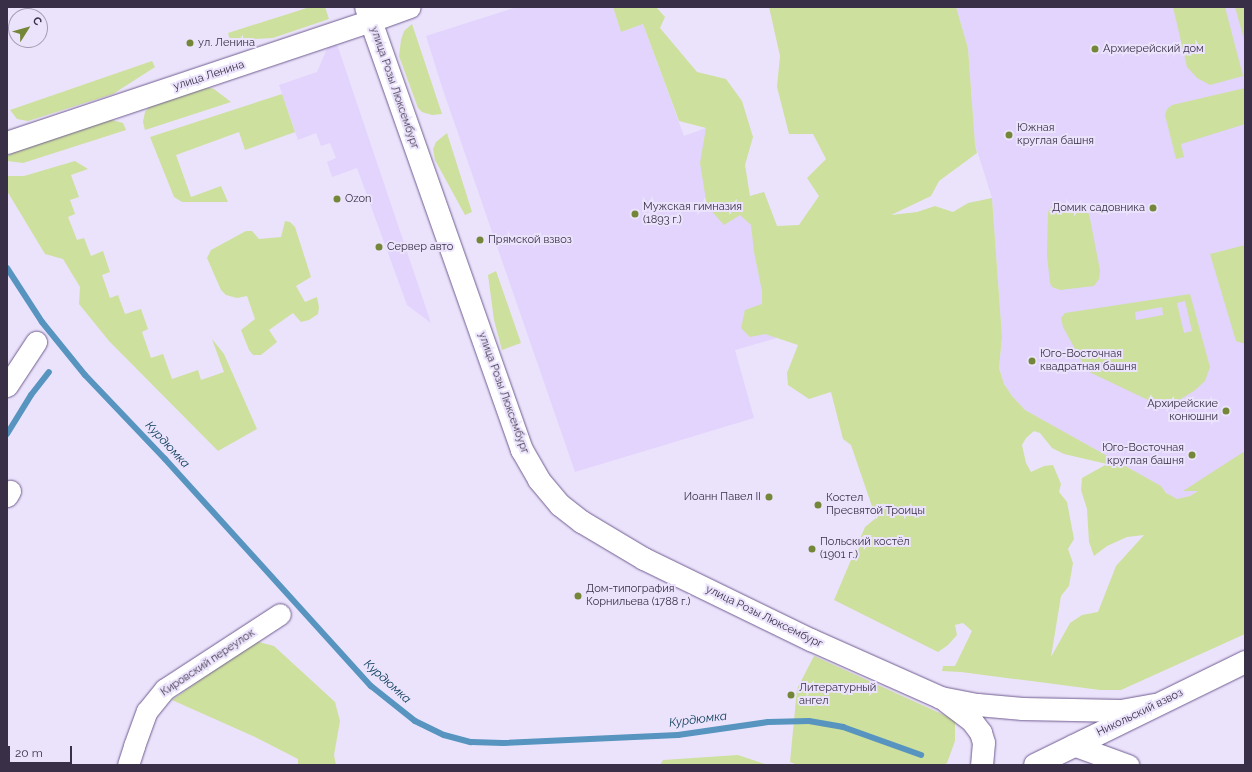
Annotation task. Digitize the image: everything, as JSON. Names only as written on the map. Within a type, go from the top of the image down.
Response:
[{"type":"main road","name":"улица Ленина","points":[[7,143],[368,14]]},
{"type":"main road","name":"улица Розы Люксембург","points":[[368,14],[496,380],[522,450],[539,480],[560,505],[582,522],[644,559],[811,640],[941,698],[978,705],[1030,710],[1121,711],[1154,705]]},
{"type":"main road","name":"Никольский взвоз","points":[[1035,765],[1154,705],[1245,662]]},
{"type":"main road","points":[[941,698],[964,713],[981,733],[984,743],[982,765]]},
{"type":"street","name":"улица Ленина","points":[[368,14],[410,7]]},
{"type":"street","points":[[7,386],[36,342]]},
{"type":"street","name":"Кировский переулок","points":[[128,765],[147,711],[165,689],[280,614]]},
{"type":"street","points":[[1073,745],[1128,765]]},
{"type":"shaded area","points":[[517,7],[613,7],[621,32],[643,24],[684,136],[706,128],[732,202],[764,192],[815,327],[735,350],[754,418],[575,472],[442,87],[426,36]]},
{"type":"shaded area","points":[[956,7],[1245,7],[1245,461],[1190,496],[1177,499],[1171,498],[1160,486],[1025,410],[1012,396],[1004,384],[999,368],[1002,337],[992,198],[975,144],[968,48]]},
{"type":"shaded area","points":[[335,43],[338,47],[431,323],[407,305],[357,168],[332,177],[327,162],[336,158],[330,143],[321,146],[316,133],[298,140],[279,85],[317,72],[329,44]]},
{"type":"green space","points":[[310,7],[325,7],[329,19],[273,38],[230,40],[228,33]]},
{"type":"green space","points":[[613,7],[656,7],[665,17],[660,28],[697,72],[726,79],[742,101],[753,137],[745,165],[750,196],[764,192],[777,226],[799,225],[819,196],[807,178],[826,159],[813,134],[789,134],[777,87],[780,56],[769,7],[956,7],[968,48],[975,144],[977,153],[939,181],[931,196],[891,215],[917,212],[935,206],[953,212],[968,203],[992,198],[1002,337],[999,368],[1004,384],[1012,396],[1025,410],[1161,486],[1166,493],[1177,499],[1190,496],[1198,491],[1183,491],[1245,451],[1245,634],[1121,690],[1100,690],[961,672],[942,671],[943,666],[955,666],[972,631],[963,623],[955,625],[957,635],[948,645],[938,652],[834,600],[865,527],[876,518],[851,445],[843,439],[831,392],[809,399],[788,385],[787,373],[798,345],[765,334],[750,337],[741,328],[745,310],[762,304],[762,291],[754,252],[751,225],[740,215],[724,225],[707,206],[700,163],[706,128],[679,121],[643,24],[621,32]],"holes":[[[1034,431],[1040,433],[1052,448],[1064,454],[1107,464],[1082,478],[1081,490],[1087,509],[1089,542],[1094,556],[1107,546],[1127,537],[1144,535],[1116,566],[1098,612],[1082,615],[1070,623],[1051,657],[1061,596],[1069,586],[1073,563],[1068,549],[1074,539],[1067,502],[1059,492],[1061,484],[1053,465],[1044,466],[1031,472],[1026,463],[1022,445],[1026,438]]]},
{"type":"green space","points":[[1173,7],[1225,7],[1243,76],[1210,85],[1197,78],[1187,67]]},
{"type":"green space","points":[[1235,7],[1245,7],[1245,43]]},
{"type":"green space","points":[[412,24],[442,114],[432,115],[422,112],[418,108],[399,56],[404,31]]},
{"type":"green space","points":[[152,61],[155,67],[113,94],[28,121],[17,119],[10,110]]},
{"type":"green space","points":[[206,87],[214,89],[231,102],[145,130],[143,122],[145,112],[151,105]]},
{"type":"green space","points":[[1245,88],[1245,124],[1181,144],[1184,157],[1176,159],[1165,115],[1167,109],[1172,105]]},
{"type":"green space","points":[[282,94],[295,132],[245,150],[239,132],[176,155],[191,197],[221,186],[228,202],[182,202],[174,197],[150,137]]},
{"type":"green space","points":[[108,119],[123,123],[126,130],[23,163],[7,161],[7,156],[15,152]]},
{"type":"green space","points":[[447,133],[472,212],[465,215],[435,160],[433,149],[436,142]]},
{"type":"green space","points":[[75,161],[88,169],[71,175],[79,197],[70,200],[75,214],[68,217],[77,240],[84,238],[91,256],[103,251],[110,272],[102,275],[110,298],[118,295],[125,314],[141,309],[148,329],[142,332],[151,358],[163,354],[172,379],[198,370],[201,380],[224,372],[212,339],[224,354],[257,429],[218,451],[109,341],[79,304],[80,287],[63,259],[45,254],[7,191],[7,176],[24,176]]},
{"type":"green space","points":[[1056,205],[1084,210],[1089,214],[1100,270],[1099,279],[1094,286],[1060,290],[1052,287],[1050,283],[1047,255],[1048,212],[1051,207]]},
{"type":"green space","points":[[285,221],[290,222],[295,227],[311,277],[296,286],[305,302],[317,297],[319,307],[318,314],[309,320],[301,322],[293,313],[269,330],[277,342],[261,355],[253,355],[249,350],[241,330],[255,319],[247,296],[237,298],[226,295],[221,290],[207,258],[211,250],[246,231],[252,231],[259,239],[281,237]]},
{"type":"green space","points":[[1245,245],[1245,344],[1236,341],[1210,254]]},
{"type":"green space","points":[[496,271],[521,343],[502,350],[494,320],[488,275]]},
{"type":"green space","points":[[1190,294],[1210,367],[1205,381],[1194,391],[1179,400],[1148,400],[1087,371],[1063,327],[1061,318],[1065,313]],"holes":[[[1185,301],[1192,331],[1184,333],[1177,303]],[[1162,307],[1163,315],[1136,320],[1135,312]]]},
{"type":"green space","points":[[255,641],[274,646],[335,702],[340,721],[334,755],[336,765],[298,765],[298,759],[255,737],[172,700]]},
{"type":"green space","points":[[814,656],[955,720],[955,741],[947,763],[943,765],[798,765],[790,762],[797,689]]},
{"type":"green space","points":[[738,755],[768,765],[660,765],[663,760]]},
{"type":"waterway","name":"Курдюмка","points":[[7,268],[42,322],[85,375],[165,459],[371,686],[415,721],[444,735],[471,742],[503,743],[678,735],[768,722],[809,721],[843,727],[921,755]]},
{"type":"waterway","points":[[7,434],[31,395],[49,372]]},
{"type":"place","name":"ул. Ленина","points":[[190,43]]},
{"type":"place","name":"Архиерейский дом","points":[[1095,49]]},
{"type":"place","name":"Южная круглая башня","points":[[1009,135]]},
{"type":"place","name":"Ozon","points":[[337,199]]},
{"type":"place","name":"Домик садовника","points":[[1153,208]]},
{"type":"place","name":"Мужская гимназия (1893 г.)","points":[[635,214]]},
{"type":"place","name":"Прямской взвоз","points":[[480,240]]},
{"type":"place","name":"Сервер авто","points":[[379,247]]},
{"type":"place","name":"Юго-Восточная квадратная башня","points":[[1032,361]]},
{"type":"place","name":"Архирейские конюшни","points":[[1226,411]]},
{"type":"place","name":"Юго-Восточная круглая башня","points":[[1192,455]]},
{"type":"place","name":"Иоанн Павел II","points":[[769,497]]},
{"type":"place","name":"Костел Пресвятой Троицы","points":[[818,505]]},
{"type":"place","name":"Польский костёл (1901 г.)","points":[[812,549]]},
{"type":"place","name":"Дом-типография Корнильева (1788 г.)","points":[[578,596]]},
{"type":"place","name":"Литературный ангел","points":[[791,695]]}]
